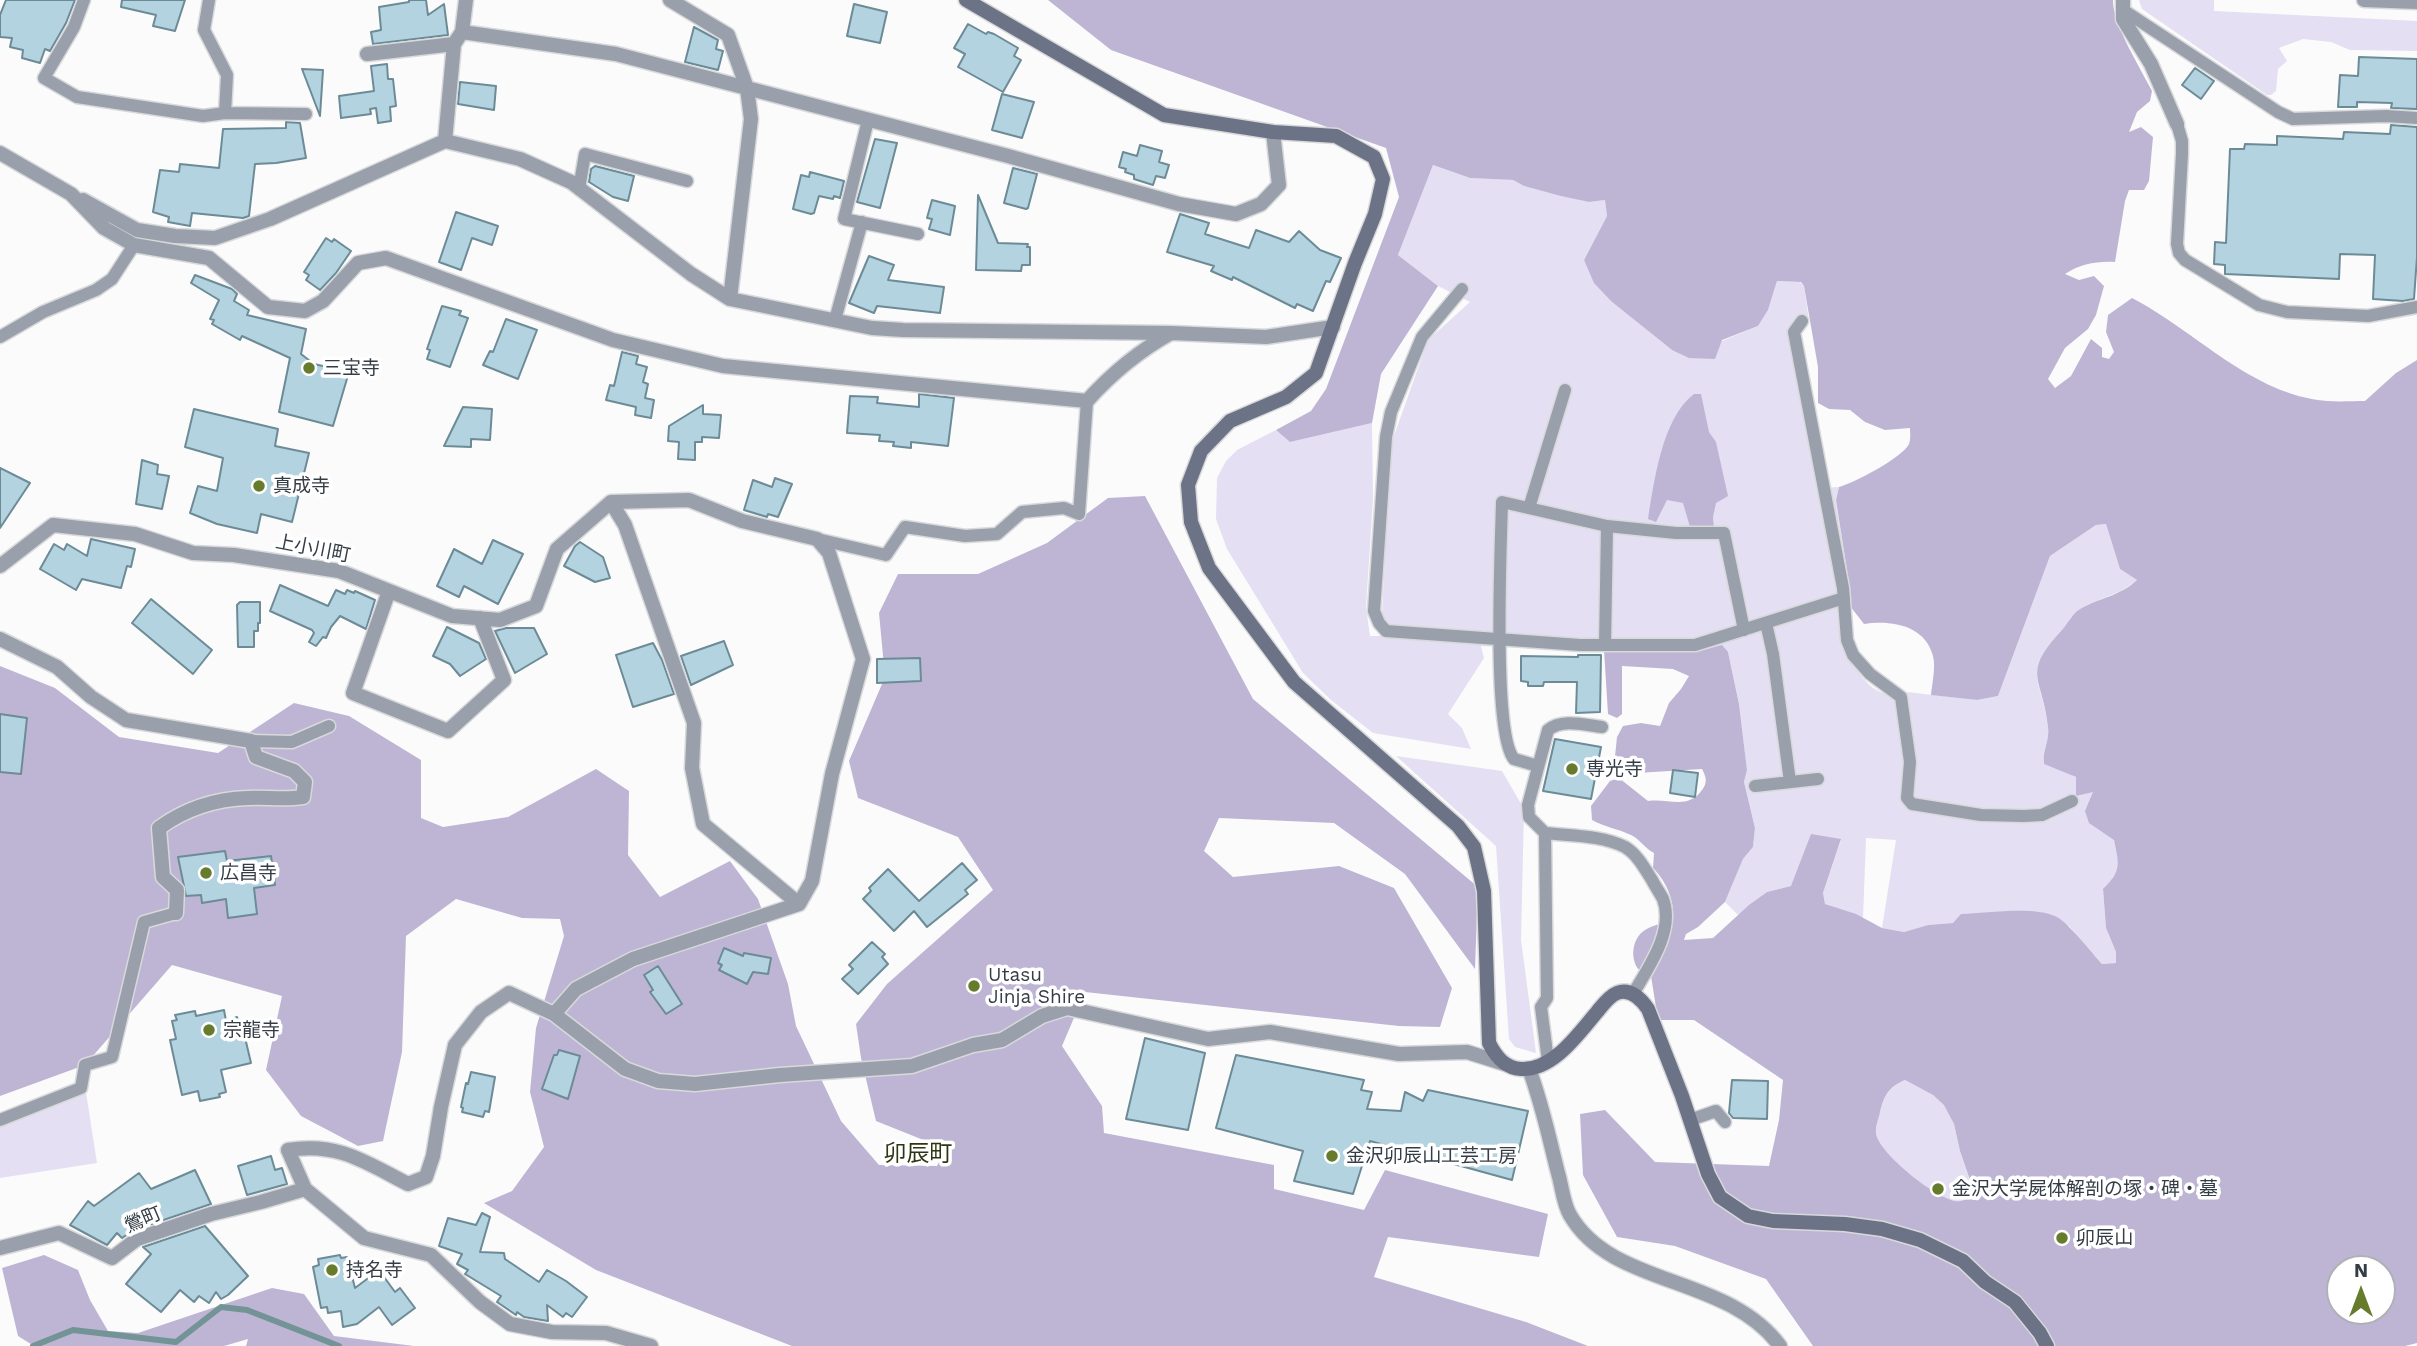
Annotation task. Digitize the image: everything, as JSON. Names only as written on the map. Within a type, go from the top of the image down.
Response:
[{"type":"street","points":[[445,141],[458,38],[466,0]]},
{"type":"street","points":[[670,0],[728,35],[747,88],[751,118],[730,299]]},
{"type":"street","points":[[966,0],[1164,115],[1273,132],[1336,136],[1374,158],[1383,179],[1375,214],[1316,373],[1286,397],[1230,421],[1201,451],[1188,485],[1191,522],[1209,568],[1294,682],[1458,826],[1474,847],[1484,891],[1489,1043],[1504,1064]]},
{"type":"street","points":[[2364,0],[2417,2]]},
{"type":"street","points":[[2123,5],[2123,19],[2151,64],[2177,124]]},
{"type":"street","points":[[367,54],[458,38],[616,54],[1180,204],[1237,214],[1261,204],[1279,184],[1273,132]]},
{"type":"street","points":[[0,153],[137,229],[175,236],[215,238],[270,219],[445,141],[520,159],[579,189],[691,274],[730,299],[872,328],[904,330],[1171,333],[1266,337],[1333,327]]},
{"type":"street","points":[[71,194],[104,229],[134,245],[209,258],[268,307],[305,311],[323,301],[358,263],[386,258],[613,340],[723,366],[1087,401],[1110,376],[1150,345],[1171,333]]},
{"type":"street","points":[[554,1014],[576,989],[633,960],[799,904],[812,881],[832,774],[863,659],[830,553],[817,539],[742,521],[689,500],[611,502],[625,525],[694,723],[692,768],[703,824],[799,904]]},
{"type":"street","name":"上小川町","points":[[0,566],[53,525],[135,534],[193,553],[234,555],[339,571],[452,616],[500,620],[536,606],[557,549],[611,502]]},
{"type":"street","points":[[389,591],[353,693],[448,731],[504,680],[480,618]]},
{"type":"street","points":[[0,639],[57,667],[91,696],[126,720],[251,741],[256,757],[294,771],[305,782],[303,797],[286,800],[244,798],[207,803],[172,818],[159,828],[163,877],[177,890],[176,914]]},
{"type":"street","points":[[651,1346],[606,1333],[552,1332],[510,1324],[480,1302],[431,1255],[363,1238],[305,1189],[288,1150],[312,1146],[346,1152],[408,1184],[426,1177],[433,1156],[455,1045],[481,1012],[509,993],[554,1014],[625,1069],[658,1081],[695,1084],[912,1066],[973,1045],[1002,1040],[1042,1016],[1067,1008],[1208,1039],[1270,1032],[1399,1054],[1467,1052],[1515,1068],[1529,1069],[1548,1061],[1573,1040],[1611,997],[1617,993],[1633,994],[1640,998],[1648,1009],[1708,1174],[1720,1197],[1748,1216],[1773,1221],[1845,1224],[1882,1229],[1920,1240],[1963,1261],[1986,1282],[2015,1302],[2047,1346]]},
{"type":"street","points":[[1529,1069],[1538,1093],[1569,1213],[1592,1242],[1609,1256],[1717,1298],[1752,1317],[1780,1346]]},
{"type":"street","name":"鶯町","points":[[0,1248],[59,1233],[112,1258],[137,1239],[211,1214],[305,1189]]},
{"type":"lane","points":[[84,0],[74,27],[44,78],[77,97],[203,116],[225,113],[306,114]]},
{"type":"lane","points":[[209,0],[204,30],[227,75],[225,113]]},
{"type":"lane","points":[[2123,5],[2278,112],[2292,118],[2417,118]]},
{"type":"lane","points":[[868,120],[844,219],[918,234]]},
{"type":"lane","points":[[2177,124],[2182,141],[2182,154],[2177,244],[2179,253],[2185,260],[2259,305],[2287,312],[2368,316],[2417,307]]},
{"type":"lane","points":[[579,189],[586,154],[687,181]]},
{"type":"lane","points":[[835,320],[862,222]]},
{"type":"lane","points":[[0,337],[43,312],[96,290],[112,279],[134,245]]},
{"type":"lane","points":[[1462,289],[1422,337],[1391,412],[1386,437],[1374,611],[1385,631],[1605,645],[1695,645],[1844,598]]},
{"type":"lane","points":[[1802,321],[1794,332],[1844,598],[1847,640],[1853,655],[1870,674],[1901,697],[1910,762],[1907,798],[1912,804],[1981,815],[2024,816],[2042,815],[2072,801]]},
{"type":"lane","points":[[1529,508],[1565,390]]},
{"type":"lane","points":[[817,539],[886,555],[905,527],[965,536],[997,534],[1022,512],[1064,508],[1079,514],[1087,401]]},
{"type":"lane","points":[[1538,766],[1514,760],[1505,743],[1499,640],[1502,502],[1607,526],[1676,533],[1724,533],[1744,630]]},
{"type":"lane","points":[[1605,645],[1607,526]]},
{"type":"lane","points":[[1766,623],[1773,654],[1790,782]]},
{"type":"lane","points":[[1602,727],[1563,723],[1548,730],[1528,805],[1529,817],[1545,833],[1598,839],[1626,848],[1644,866],[1663,901],[1665,915],[1663,935],[1654,958],[1633,994]]},
{"type":"lane","points":[[251,741],[292,741],[329,726]]},
{"type":"lane","points":[[1755,786],[1818,779]]},
{"type":"lane","points":[[1545,833],[1547,998],[1541,1007],[1548,1061]]},
{"type":"lane","points":[[0,1120],[81,1088],[85,1065],[112,1057],[144,922],[176,914]]},
{"type":"lane","points":[[1690,1120],[1716,1111],[1725,1122]]},
{"type":"shaded area","points":[[1048,0],[2113,0],[2122,33],[2152,91],[2150,101],[2137,112],[2129,132],[2141,127],[2153,137],[2149,181],[2144,190],[2129,190],[2115,262],[2089,264],[2065,274],[2079,280],[2094,276],[2104,286],[2096,315],[2088,329],[2065,348],[2048,379],[2055,388],[2071,376],[2091,339],[2102,348],[2102,357],[2109,359],[2114,352],[2106,332],[2108,315],[2132,298],[2249,374],[2300,396],[2327,401],[2365,401],[2396,373],[2417,360],[2417,1343],[2405,1346],[1813,1346],[1766,1279],[1675,1246],[1617,1237],[1583,1175],[1580,1114],[1605,1110],[1655,1162],[1769,1166],[1779,1120],[1783,1080],[1694,1020],[1658,1020],[1651,976],[1641,972],[1637,966],[1633,949],[1637,938],[1645,930],[1673,922],[1671,900],[1666,886],[1653,868],[1654,853],[1631,835],[1592,820],[1591,806],[1610,781],[1619,778],[1648,801],[1678,802],[1697,796],[1706,780],[1702,769],[1637,773],[1622,768],[1615,756],[1617,737],[1623,726],[1641,723],[1660,726],[1669,703],[1689,676],[1673,669],[1622,666],[1622,714],[1617,718],[1608,714],[1604,650],[1690,644],[1699,651],[1722,645],[1728,652],[1739,704],[1747,770],[1744,782],[1755,828],[1753,847],[1743,859],[1725,902],[1698,927],[1686,934],[1684,940],[1713,938],[1767,892],[1791,886],[1811,834],[1841,839],[1823,893],[1825,904],[1856,914],[1882,928],[1904,932],[1928,925],[1953,923],[1961,914],[2022,911],[2045,913],[2066,924],[2102,964],[2116,963],[2116,952],[2106,928],[2103,889],[2118,867],[2114,840],[2089,823],[2085,811],[2093,792],[2076,796],[2076,777],[2044,764],[2048,732],[2037,676],[2041,657],[2077,611],[2124,590],[2137,580],[2120,569],[2106,524],[2096,525],[2050,556],[1998,696],[1977,700],[1931,695],[1934,660],[1923,637],[1896,624],[1864,624],[1850,606],[1836,500],[1839,487],[1877,469],[1905,450],[1910,442],[1910,428],[1885,430],[1865,422],[1850,410],[1829,409],[1818,403],[1818,367],[1804,286],[1801,282],[1777,281],[1768,310],[1758,326],[1722,340],[1715,359],[1689,358],[1672,350],[1612,302],[1594,283],[1584,260],[1607,216],[1605,200],[1589,202],[1561,196],[1524,186],[1513,180],[1470,178],[1433,165],[1398,255],[1438,286],[1381,374],[1372,423],[1290,442],[1276,430],[1311,411],[1326,389],[1399,197],[1386,148],[1111,50]],"holes":[[[1905,1080],[1933,1095],[1944,1105],[1954,1124],[1973,1189],[1967,1199],[1956,1201],[1947,1198],[1923,1184],[1897,1163],[1879,1142],[1876,1133],[1883,1101],[1895,1086]]]},
{"type":"shaded area","points":[[2139,0],[2214,0],[2214,11],[2417,21],[2417,51],[2350,50],[2331,42],[2303,39],[2279,48],[2287,61],[2278,69],[2276,91],[2267,95],[2142,9]]},
{"type":"shaded area","points":[[1433,165],[1470,178],[1513,180],[1524,186],[1589,202],[1605,200],[1607,216],[1584,260],[1612,302],[1672,350],[1722,341],[1758,326],[1768,310],[1777,281],[1800,282],[1804,286],[1809,321],[1800,332],[1819,488],[1839,487],[1836,500],[1849,583],[1836,586],[1840,612],[1851,655],[1864,679],[1875,689],[1893,697],[1898,691],[1977,700],[1998,696],[2050,556],[2096,525],[2106,524],[2120,569],[2137,580],[2123,590],[2075,613],[2042,657],[2037,676],[2048,727],[2044,764],[2076,777],[2092,791],[2114,840],[2119,868],[2113,880],[2103,890],[2106,928],[2116,952],[2116,963],[2102,964],[2069,926],[1953,923],[1928,925],[1904,932],[1882,928],[1896,840],[1866,838],[1863,918],[1825,904],[1823,893],[1841,840],[1791,886],[1767,892],[1738,915],[1725,902],[1743,859],[1753,847],[1755,828],[1744,782],[1747,770],[1739,704],[1728,652],[1707,647],[1699,651],[1604,651],[1481,646],[1484,658],[1448,714],[1462,728],[1471,749],[1373,733],[1331,700],[1303,673],[1227,549],[1216,519],[1217,478],[1226,461],[1237,450],[1276,430],[1290,442],[1372,423],[1373,499],[1366,607],[1370,636],[1381,636],[1390,447],[1428,340],[1470,302],[1438,286],[1398,255]]},
{"type":"shaded area","points":[[1694,394],[1701,394],[1709,432],[1716,442],[1728,496],[1716,503],[1714,530],[1690,527],[1683,503],[1667,500],[1656,522],[1648,519],[1667,434],[1674,418]]},
{"type":"shaded area","points":[[1145,496],[1253,699],[1478,887],[1475,969],[1405,874],[1334,823],[1219,818],[1204,851],[1233,877],[1339,866],[1394,888],[1452,988],[1440,1027],[1399,1026],[1085,992],[1062,1046],[1102,1106],[1104,1133],[1274,1165],[1274,1189],[1364,1210],[1385,1170],[1548,1214],[1539,1257],[1388,1237],[1374,1277],[1526,1322],[1588,1346],[792,1346],[596,1270],[484,1203],[512,1191],[544,1147],[530,1092],[536,1028],[564,936],[560,919],[522,918],[456,899],[406,936],[402,1052],[383,1141],[358,1146],[301,1116],[266,1070],[282,996],[172,965],[85,1065],[0,1096],[0,666],[55,688],[119,737],[218,753],[294,703],[349,716],[421,760],[421,818],[443,827],[508,817],[596,769],[629,791],[628,855],[660,897],[730,861],[758,899],[788,984],[796,1026],[841,1121],[879,1165],[937,1166],[946,1149],[876,1121],[856,1024],[887,984],[993,890],[958,837],[858,798],[849,761],[885,677],[879,613],[898,574],[978,574],[1047,543],[1108,498]]},
{"type":"shaded area","points":[[1396,756],[1502,771],[1524,809],[1521,940],[1536,1053],[1515,1047],[1509,1039],[1496,846]]},
{"type":"shaded area","points":[[1905,1080],[1933,1095],[1945,1105],[1954,1124],[1973,1190],[1967,1199],[1956,1201],[1947,1198],[1923,1184],[1897,1163],[1879,1142],[1876,1128],[1883,1100],[1888,1092]]},
{"type":"shaded area","points":[[85,1086],[97,1163],[0,1178],[0,1125]]},
{"type":"shaded area","points":[[44,1255],[78,1270],[90,1300],[108,1331],[138,1333],[272,1288],[304,1294],[334,1336],[414,1346],[246,1346],[248,1339],[224,1346],[34,1346],[18,1336],[2,1268]]},
{"type":"building","points":[[6,0],[75,0],[66,23],[50,51],[45,49],[40,63],[22,58],[23,50],[10,47],[12,38],[0,37],[0,15]]},
{"type":"building","points":[[122,0],[185,0],[175,31],[153,26],[156,15],[121,7]]},
{"type":"building","points":[[409,0],[426,0],[428,15],[444,4],[448,35],[373,44],[371,32],[381,30],[379,7]]},
{"type":"building","points":[[854,4],[887,12],[880,43],[847,36]]},
{"type":"building","points":[[968,24],[986,34],[994,34],[1018,48],[1014,56],[1021,60],[1003,92],[958,67],[965,54],[954,48]]},
{"type":"building","points":[[694,27],[718,40],[716,49],[723,51],[718,70],[685,62]]},
{"type":"building","points":[[2359,57],[2417,59],[2417,109],[2391,108],[2392,103],[2357,102],[2357,107],[2338,107],[2340,75],[2358,76]]},
{"type":"building","points":[[387,64],[388,79],[393,79],[396,106],[390,107],[391,121],[378,123],[376,108],[370,109],[371,114],[341,118],[339,96],[374,91],[371,66]]},
{"type":"building","points":[[2195,68],[2214,81],[2201,99],[2182,85]]},
{"type":"building","points":[[302,69],[323,70],[320,116]]},
{"type":"building","points":[[460,82],[496,86],[494,110],[458,104]]},
{"type":"building","points":[[1002,94],[1034,102],[1022,138],[992,130]]},
{"type":"building","points":[[286,122],[300,123],[306,158],[255,164],[249,216],[243,218],[192,213],[190,226],[168,222],[169,217],[153,212],[160,170],[179,172],[180,164],[219,168],[223,129],[286,128]]},
{"type":"building","points":[[2391,125],[2417,127],[2417,257],[2414,299],[2373,299],[2375,255],[2340,254],[2339,279],[2225,274],[2225,265],[2214,264],[2215,242],[2226,243],[2230,149],[2244,149],[2245,144],[2277,145],[2277,136],[2343,139],[2344,132],[2390,134]]},
{"type":"building","points":[[875,139],[897,143],[880,208],[857,202]]},
{"type":"building","points":[[1140,145],[1162,151],[1159,162],[1169,165],[1165,178],[1156,176],[1153,185],[1134,179],[1134,175],[1119,167],[1123,152],[1137,156]]},
{"type":"building","points":[[595,166],[634,176],[628,201],[613,197],[589,182],[591,169]]},
{"type":"building","points":[[1013,168],[1037,174],[1026,209],[1004,203]]},
{"type":"building","points":[[810,172],[844,181],[840,198],[819,196],[814,213],[811,214],[793,209],[801,175],[809,177]]},
{"type":"building","points":[[978,195],[998,243],[1028,244],[1027,247],[1030,247],[1030,265],[1022,265],[1021,271],[976,270]]},
{"type":"building","points":[[932,200],[955,206],[950,235],[929,229],[932,219],[927,218]]},
{"type":"building","points":[[456,212],[498,226],[492,245],[472,238],[461,270],[439,262]]},
{"type":"building","points":[[1180,214],[1209,223],[1205,234],[1249,248],[1256,230],[1289,242],[1299,231],[1320,250],[1341,258],[1330,282],[1326,281],[1313,311],[1297,304],[1295,308],[1233,277],[1232,280],[1211,271],[1214,266],[1167,252]]},
{"type":"building","points":[[326,238],[332,242],[334,239],[351,251],[320,290],[306,280],[309,275],[304,272]]},
{"type":"building","points":[[869,256],[894,265],[888,280],[944,287],[940,313],[877,306],[874,313],[849,303]]},
{"type":"building","name":"三宝寺","points":[[195,275],[232,289],[237,294],[234,301],[249,310],[247,315],[306,329],[301,354],[314,364],[349,372],[333,426],[279,412],[290,358],[242,336],[240,340],[212,324],[214,320],[210,319],[219,300],[191,283]]},
{"type":"building","points":[[442,306],[461,311],[459,315],[468,318],[450,367],[427,359],[430,350],[427,349]]},
{"type":"building","points":[[506,319],[537,330],[518,379],[483,365],[490,351],[493,352]]},
{"type":"building","points":[[622,352],[638,356],[636,364],[647,367],[643,382],[648,384],[645,398],[654,400],[651,418],[635,415],[636,407],[606,400],[610,385],[614,386]]},
{"type":"building","points":[[919,394],[954,398],[948,446],[911,442],[911,448],[893,446],[894,442],[879,441],[880,435],[847,433],[850,396],[878,397],[877,403],[919,407]]},
{"type":"building","points":[[703,405],[703,414],[721,415],[719,438],[702,437],[702,442],[695,442],[695,460],[678,459],[679,442],[668,441],[669,426]]},
{"type":"building","points":[[463,407],[492,409],[490,440],[471,439],[471,447],[444,446]]},
{"type":"building","name":"真成寺","points":[[194,409],[278,429],[275,446],[309,453],[292,522],[261,514],[257,533],[217,524],[190,513],[198,486],[217,491],[223,458],[185,447]]},
{"type":"building","points":[[142,460],[158,465],[157,474],[169,476],[162,509],[136,504]]},
{"type":"building","points":[[0,468],[30,483],[0,528]]},
{"type":"building","points":[[775,478],[792,484],[778,517],[768,514],[767,517],[744,510],[753,480],[772,487]]},
{"type":"building","points":[[91,539],[135,549],[131,567],[127,566],[121,588],[82,579],[76,590],[40,569],[54,544],[64,550],[67,544],[87,556]]},
{"type":"building","points":[[493,540],[523,554],[498,604],[464,586],[459,597],[437,586],[454,549],[482,564]]},
{"type":"building","points":[[580,542],[603,557],[610,578],[595,582],[564,566]]},
{"type":"building","points":[[280,585],[328,606],[336,590],[345,594],[347,590],[354,593],[355,591],[375,600],[366,629],[340,616],[326,638],[323,637],[316,646],[309,642],[314,633],[312,630],[270,611]]},
{"type":"building","points":[[151,599],[212,650],[193,674],[132,623]]},
{"type":"building","points":[[240,602],[260,602],[260,623],[258,631],[254,631],[254,647],[238,647],[237,605]]},
{"type":"building","points":[[447,627],[479,643],[486,659],[460,676],[450,664],[433,656]]},
{"type":"building","points":[[506,628],[534,628],[547,654],[515,673],[495,631]]},
{"type":"building","points":[[724,641],[733,665],[691,685],[681,656]]},
{"type":"building","points":[[653,643],[674,694],[633,707],[616,655]]},
{"type":"building","points":[[1601,655],[1600,712],[1576,713],[1577,682],[1544,682],[1543,686],[1528,686],[1528,682],[1521,681],[1521,656]]},
{"type":"building","points":[[920,658],[921,681],[877,683],[877,659]]},
{"type":"building","points":[[0,714],[27,718],[21,774],[0,772]]},
{"type":"building","name":"専光寺","points":[[1555,739],[1601,747],[1591,799],[1543,791]]},
{"type":"building","points":[[1673,770],[1698,773],[1695,797],[1670,793]]},
{"type":"building","points":[[225,851],[227,861],[271,856],[275,885],[254,888],[257,914],[228,918],[226,899],[202,903],[201,895],[186,896],[178,857]]},
{"type":"building","points":[[962,863],[977,880],[965,890],[968,894],[927,927],[914,911],[894,931],[863,899],[871,891],[869,888],[888,869],[919,901]]},
{"type":"building","points":[[872,942],[885,954],[882,957],[888,964],[858,994],[842,979],[853,969],[849,965]]},
{"type":"building","points":[[724,948],[743,956],[744,953],[771,958],[768,974],[753,972],[747,984],[719,970],[722,965],[718,963]]},
{"type":"building","points":[[658,966],[682,1004],[666,1014],[650,992],[653,990],[644,975]]},
{"type":"building","points":[[224,1010],[226,1021],[237,1017],[243,1029],[251,1063],[221,1070],[226,1092],[219,1094],[220,1097],[200,1101],[198,1091],[182,1095],[170,1040],[176,1039],[172,1021],[177,1020],[175,1015],[195,1011],[196,1016]]},
{"type":"building","points":[[1145,1038],[1205,1053],[1188,1130],[1126,1119]]},
{"type":"building","points":[[559,1050],[580,1056],[568,1099],[542,1089],[554,1055],[557,1055]]},
{"type":"building","points":[[1236,1055],[1364,1080],[1361,1090],[1372,1092],[1367,1109],[1401,1111],[1405,1092],[1423,1101],[1428,1090],[1528,1111],[1512,1180],[1370,1141],[1353,1194],[1294,1181],[1303,1151],[1216,1128]]},
{"type":"building","points":[[471,1072],[495,1077],[489,1112],[485,1111],[483,1117],[462,1112],[466,1083],[468,1084]]},
{"type":"building","points":[[1732,1080],[1768,1081],[1767,1119],[1733,1118],[1729,1113]]},
{"type":"building","points":[[271,1156],[275,1170],[282,1168],[287,1184],[247,1195],[238,1166]]},
{"type":"building","points":[[195,1170],[211,1204],[134,1230],[122,1238],[117,1233],[107,1245],[70,1225],[88,1201],[94,1206],[139,1173],[151,1189]]},
{"type":"building","points":[[482,1213],[490,1217],[480,1252],[504,1253],[505,1259],[539,1282],[547,1270],[566,1281],[587,1297],[572,1317],[566,1313],[563,1317],[547,1305],[548,1321],[524,1317],[517,1312],[516,1315],[497,1302],[501,1296],[465,1274],[468,1270],[457,1264],[462,1254],[439,1246],[448,1218],[476,1225]]},
{"type":"building","points":[[205,1226],[248,1276],[228,1295],[221,1299],[216,1292],[209,1303],[199,1296],[194,1302],[180,1290],[161,1312],[126,1284],[151,1254],[143,1247]]},
{"type":"building","points":[[340,1255],[341,1258],[347,1257],[355,1288],[379,1270],[395,1292],[400,1288],[415,1308],[392,1325],[379,1307],[357,1324],[343,1327],[341,1311],[328,1313],[327,1307],[321,1308],[313,1267],[319,1265],[318,1259]]},
{"type":"waterway","points":[[33,1346],[73,1330],[176,1342],[221,1307],[247,1310],[339,1346]]},
{"type":"place","name":"三宝寺","points":[[309,368]]},
{"type":"place","name":"真成寺","points":[[259,486]]},
{"type":"place","name":"専光寺","points":[[1572,769]]},
{"type":"place","name":"広昌寺","points":[[206,873]]},
{"type":"place","name":"Utasu Jinja Shire","points":[[974,986]]},
{"type":"place","name":"宗龍寺","points":[[209,1030]]},
{"type":"place","name":"金沢卯辰山工芸工房","points":[[1332,1156]]},
{"type":"place","name":"金沢大学屍体解剖の塚・碑・墓","points":[[1938,1189]]},
{"type":"place","name":"卯辰山","points":[[2062,1238]]},
{"type":"place","name":"持名寺","points":[[332,1270]]},
{"type":"district","name":"卯辰町","points":[[918,1154]]}]
